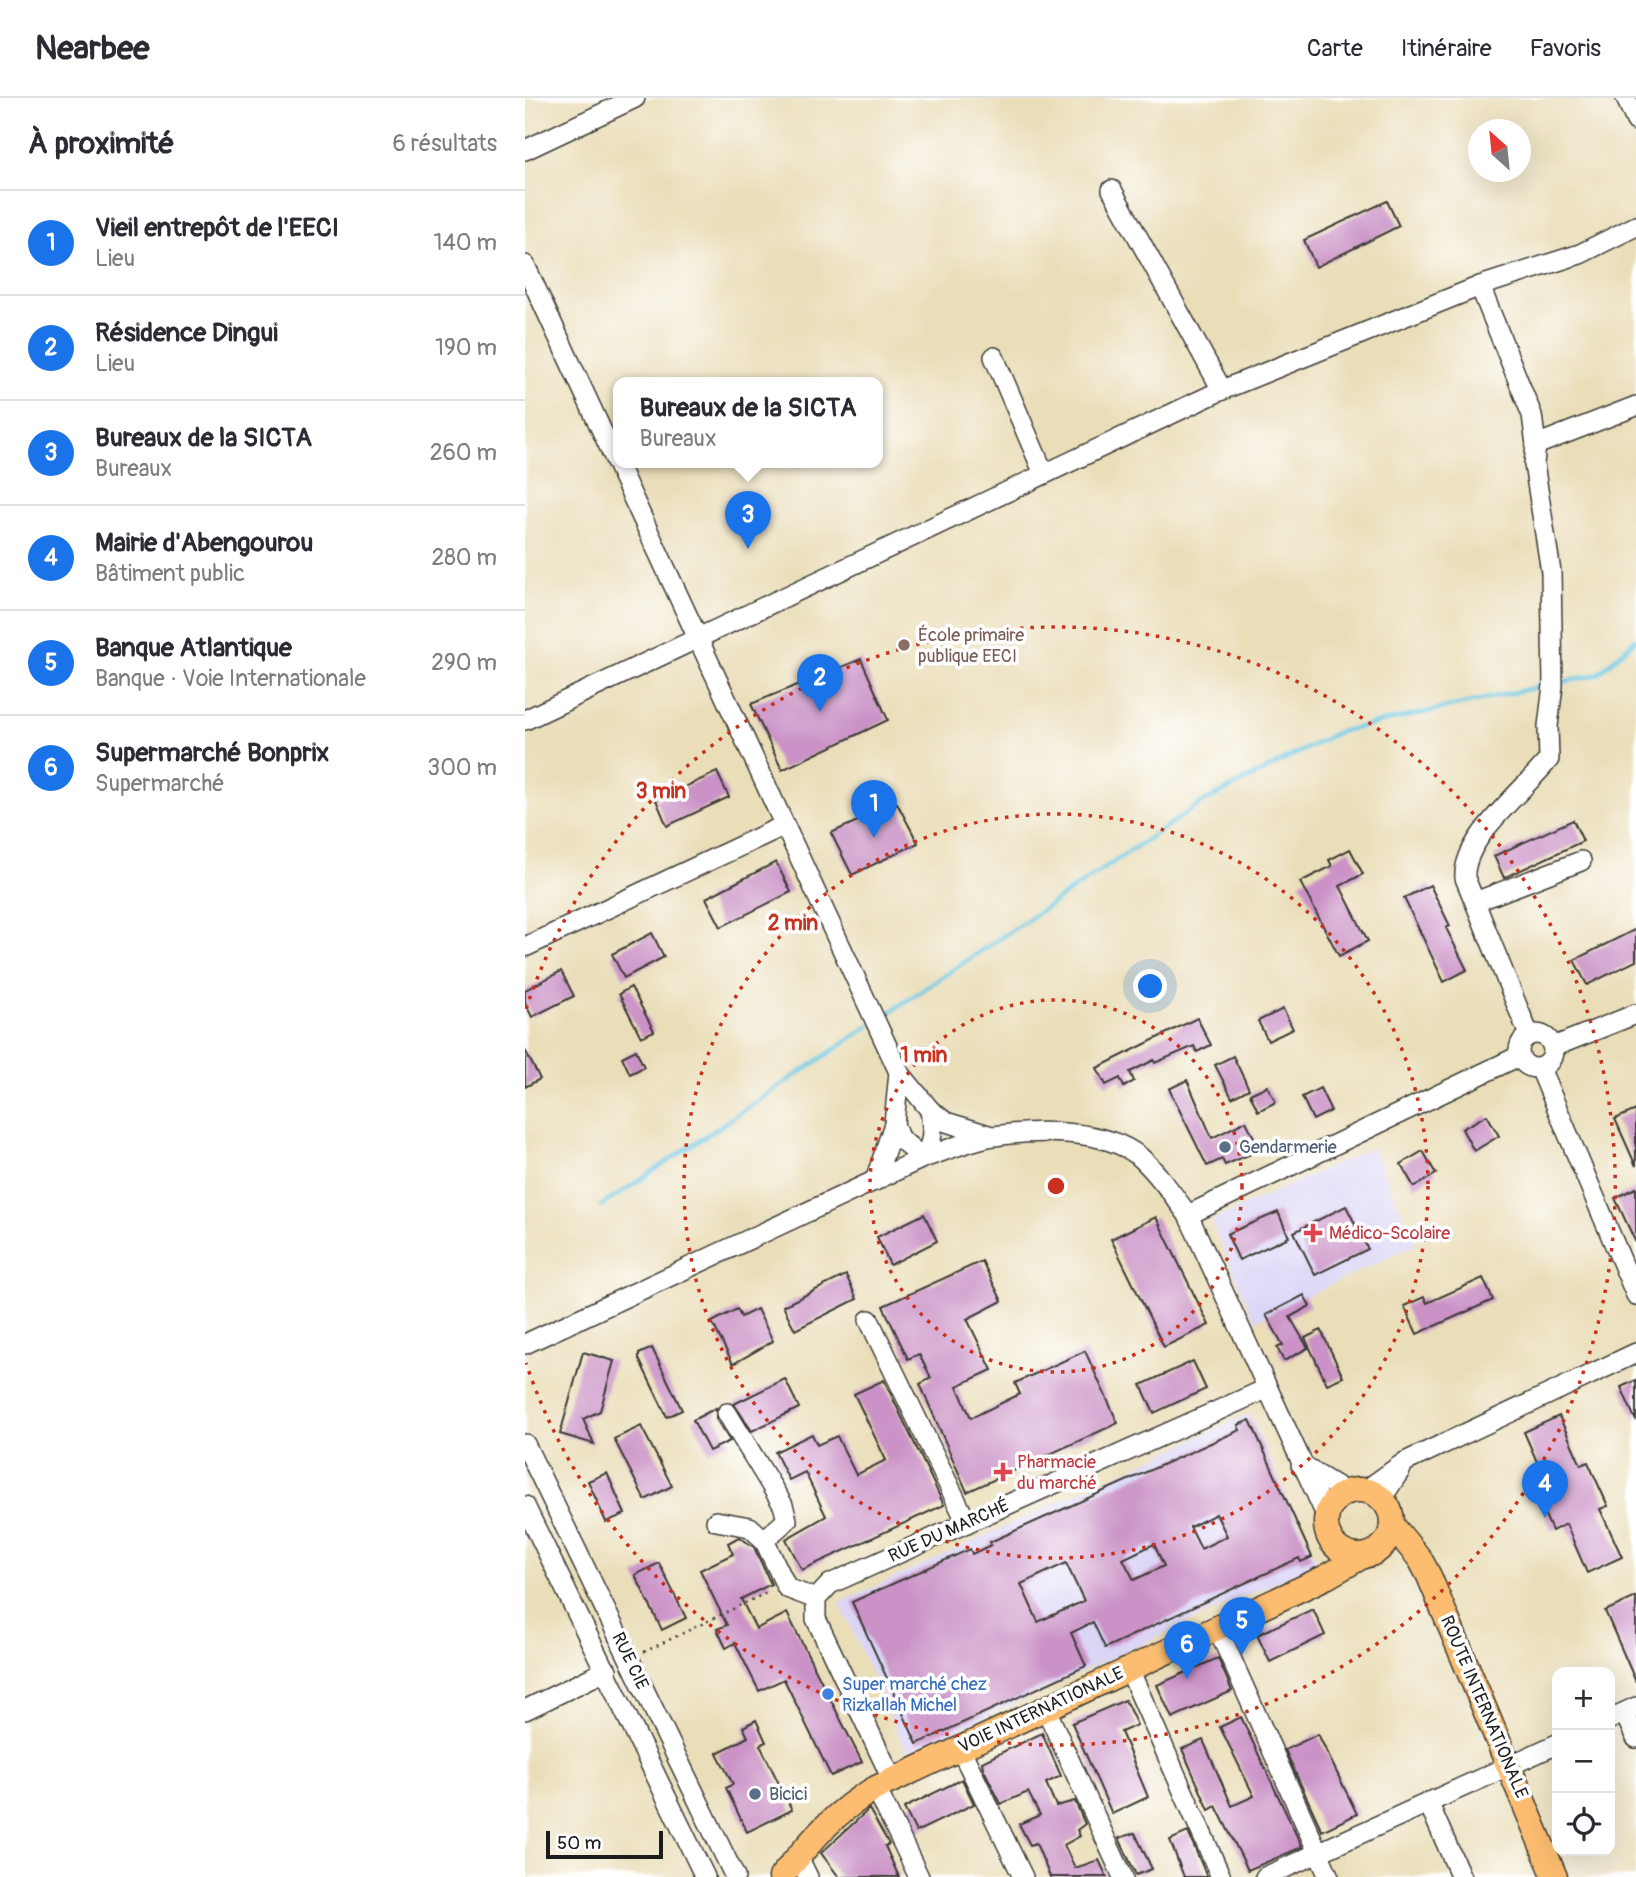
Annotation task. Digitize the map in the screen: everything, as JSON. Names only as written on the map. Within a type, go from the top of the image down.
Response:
[{"type":"main road","points":[[1360,1552],[1390,1535],[1392,1525],[1388,1506],[1365,1493],[1330,1506],[1326,1515],[1328,1535],[1360,1552],[1429,1576]]},
{"type":"main road","name":"ROUTE INTERNATIONALE","points":[[1392,1525],[1420,1559],[1429,1576],[1555,1877]]},
{"type":"main road","name":"VOIE INTERNATIONALE","points":[[781,1877],[803,1867],[828,1822],[852,1801],[1045,1707],[1326,1577],[1360,1552]]},
{"type":"street","points":[[525,150],[635,98]]},
{"type":"street","points":[[1626,98],[1636,121]]},
{"type":"street","points":[[1112,190],[1222,390]]},
{"type":"street","points":[[525,720],[1222,390],[1481,286],[1580,254],[1636,226]]},
{"type":"street","points":[[528,276],[613,460]]},
{"type":"street","points":[[1481,286],[1528,405],[1536,445],[1534,464],[1551,572],[1553,686],[1548,726],[1549,759],[1469,851],[1464,865],[1465,878],[1529,1035]]},
{"type":"street","points":[[994,357],[1044,474]]},
{"type":"street","points":[[1536,445],[1636,406]]},
{"type":"street","points":[[617,468],[899,1072],[930,1110],[946,1122],[992,1136]]},
{"type":"street","points":[[525,947],[783,826]]},
{"type":"street","points":[[1475,902],[1581,861]]},
{"type":"street","points":[[1553,1047],[1636,1014]]},
{"type":"street","points":[[1541,1034],[1553,1047],[1550,1062],[1540,1068],[1527,1066],[1519,1056],[1519,1045],[1529,1035],[1541,1034]]},
{"type":"street","points":[[1188,1215],[1519,1056]]},
{"type":"street","points":[[1540,1068],[1636,1295]]},
{"type":"street","points":[[875,1181],[894,1124],[899,1072]]},
{"type":"street","points":[[923,1158],[930,1147],[933,1129],[930,1110]]},
{"type":"street","points":[[894,1124],[899,1138],[923,1158]]},
{"type":"street","points":[[525,1344],[923,1158],[992,1136],[1031,1133],[1108,1141],[1138,1156],[1163,1181],[1188,1215],[1300,1465],[1326,1515]]},
{"type":"street","points":[[869,1320],[967,1523]]},
{"type":"street","points":[[1300,1465],[1365,1493],[1405,1462],[1636,1353]]},
{"type":"street","name":"RUE DU MARCHÉ","points":[[816,1599],[830,1584],[1266,1389]]},
{"type":"street","points":[[727,1413],[783,1505],[787,1520],[764,1540]]},
{"type":"street","name":"RUE CIE","points":[[525,1444],[735,1877]]},
{"type":"street","name":"RUE CIE","points":[[525,1506],[607,1670],[705,1877]]},
{"type":"street","points":[[716,1521],[750,1527],[764,1540],[787,1588],[816,1599],[816,1619],[919,1877]]},
{"type":"street","points":[[1217,1627],[1329,1877]]},
{"type":"street","points":[[1129,1669],[1221,1877]]},
{"type":"street","points":[[525,1710],[607,1670]]},
{"type":"street","points":[[1045,1707],[1123,1877]]},
{"type":"street","points":[[1623,1713],[1636,1738]]},
{"type":"street","points":[[1265,1877],[1552,1746]]},
{"type":"street","points":[[960,1748],[1023,1877]]},
{"type":"street","points":[[1428,1802],[1461,1877]]},
{"type":"path","points":[[629,1659],[763,1593],[787,1588]]},
{"type":"shaded area","name":"Médico-Scolaire","points":[[1372,1148],[1416,1244],[1255,1321],[1211,1221]]},
{"type":"shaded area","points":[[1249,1414],[1317,1563],[907,1753],[840,1603]]},
{"type":"building","points":[[1387,201],[1399,226],[1316,267],[1304,240]]},
{"type":"building","points":[[861,659],[888,720],[782,770],[751,704]]},
{"type":"building","points":[[717,772],[729,797],[667,826],[656,800]]},
{"type":"building","points":[[897,803],[918,843],[852,875],[831,833]]},
{"type":"building","points":[[1573,820],[1583,841],[1504,878],[1494,856]]},
{"type":"building","points":[[1350,849],[1363,874],[1340,886],[1368,941],[1339,956],[1300,882],[1332,866],[1329,860]]},
{"type":"building","points":[[776,862],[791,892],[721,927],[706,898]]},
{"type":"building","points":[[1430,885],[1450,926],[1446,928],[1467,970],[1444,982],[1404,898]]},
{"type":"building","points":[[1636,929],[1636,961],[1587,985],[1574,960]]},
{"type":"building","points":[[652,933],[664,957],[624,978],[612,954]]},
{"type":"building","points":[[561,971],[574,996],[532,1017],[525,1003],[525,990]]},
{"type":"building","points":[[631,987],[654,1031],[641,1037],[619,994]]},
{"type":"building","points":[[1283,1009],[1293,1029],[1268,1041],[1258,1021]]},
{"type":"building","points":[[1197,1018],[1211,1045],[1197,1052],[1194,1046],[1155,1063],[1154,1060],[1130,1072],[1134,1081],[1124,1087],[1120,1078],[1106,1085],[1097,1068]]},
{"type":"building","points":[[525,1050],[540,1079],[525,1087]]},
{"type":"building","points":[[636,1050],[644,1067],[630,1074],[622,1057]]},
{"type":"building","points":[[1233,1056],[1249,1089],[1232,1098],[1215,1065]]},
{"type":"building","points":[[1187,1080],[1212,1138],[1246,1121],[1260,1150],[1225,1165],[1222,1159],[1207,1166],[1169,1089]]},
{"type":"building","points":[[1267,1086],[1276,1102],[1258,1111],[1250,1094]]},
{"type":"building","points":[[1320,1088],[1331,1111],[1313,1120],[1302,1097]]},
{"type":"building","points":[[1636,1110],[1636,1166],[1615,1119]]},
{"type":"building","points":[[1487,1115],[1499,1136],[1474,1151],[1462,1129]]},
{"type":"building","points":[[1423,1151],[1436,1174],[1414,1187],[1401,1164]]},
{"type":"building","points":[[1636,1188],[1636,1243],[1615,1198]]},
{"type":"building","points":[[1346,1206],[1368,1249],[1315,1275],[1294,1232]]},
{"type":"building","points":[[1278,1212],[1289,1237],[1239,1260],[1227,1234]]},
{"type":"building","points":[[924,1214],[937,1241],[890,1265],[877,1237]]},
{"type":"building","points":[[1156,1217],[1209,1325],[1164,1347],[1111,1239]]},
{"type":"building","points":[[982,1261],[1002,1301],[967,1319],[992,1370],[957,1386],[971,1418],[1020,1394],[1015,1383],[1085,1351],[1118,1423],[967,1492],[920,1384],[931,1378],[919,1354],[908,1359],[883,1306]]},
{"type":"building","points":[[846,1275],[857,1299],[795,1330],[783,1306]]},
{"type":"building","points":[[1483,1278],[1493,1300],[1417,1334],[1404,1306],[1424,1297],[1427,1303]]},
{"type":"building","points":[[1304,1295],[1310,1306],[1290,1317],[1308,1348],[1284,1361],[1277,1348],[1283,1345],[1266,1315]]},
{"type":"building","points":[[737,1309],[741,1317],[757,1309],[773,1341],[733,1364],[712,1322]]},
{"type":"building","points":[[1321,1330],[1343,1377],[1327,1384],[1305,1338]]},
{"type":"building","points":[[652,1348],[682,1410],[667,1417],[639,1359],[639,1354]]},
{"type":"building","points":[[583,1352],[614,1361],[600,1411],[583,1419],[594,1444],[560,1434]]},
{"type":"building","points":[[1193,1361],[1206,1389],[1154,1413],[1141,1385]]},
{"type":"building","points":[[785,1379],[799,1408],[752,1431],[734,1404]]},
{"type":"building","points":[[884,1380],[944,1505],[802,1570],[786,1539],[826,1516],[805,1472],[789,1480],[775,1452],[812,1434],[817,1445],[837,1436],[856,1475],[886,1460],[854,1394]]},
{"type":"building","points":[[1636,1380],[1636,1421],[1621,1387]]},
{"type":"building","points":[[716,1408],[716,1419],[730,1441],[709,1451],[693,1420]]},
{"type":"building","points":[[1559,1416],[1581,1465],[1588,1462],[1608,1506],[1600,1509],[1622,1557],[1587,1573],[1566,1524],[1552,1531],[1531,1484],[1544,1478],[1524,1432]]},
{"type":"building","points":[[1250,1420],[1312,1557],[1301,1562],[1299,1558],[1105,1648],[1093,1622],[1071,1633],[1086,1666],[917,1744],[852,1602],[970,1549],[972,1554],[991,1545],[990,1542],[1240,1430],[1238,1425]],"holes":[[[1216,1514],[1227,1536],[1201,1549],[1190,1527]],[[1154,1544],[1164,1566],[1134,1580],[1123,1559]],[[1066,1563],[1084,1601],[1038,1622],[1021,1584]]]},
{"type":"building","points":[[641,1426],[672,1486],[645,1500],[614,1439]]},
{"type":"building","points":[[607,1473],[625,1514],[606,1522],[588,1481]]},
{"type":"building","points":[[739,1537],[754,1547],[771,1584],[741,1599],[756,1629],[787,1613],[862,1762],[831,1776],[784,1679],[759,1691],[735,1643],[726,1648],[717,1629],[727,1625],[700,1570],[733,1554],[728,1543]]},
{"type":"building","points":[[659,1563],[686,1618],[662,1630],[635,1575]]},
{"type":"building","points":[[1636,1597],[1636,1682],[1605,1611]]},
{"type":"building","points":[[1313,1609],[1325,1635],[1270,1662],[1257,1635]]},
{"type":"building","points":[[1218,1658],[1232,1691],[1172,1718],[1157,1685]]},
{"type":"building","points":[[1125,1700],[1137,1725],[1121,1732],[1148,1797],[1112,1814],[1072,1723]]},
{"type":"building","points":[[1241,1717],[1302,1847],[1248,1870],[1216,1806],[1209,1810],[1182,1749],[1203,1740],[1232,1806],[1254,1796],[1220,1727]]},
{"type":"building","points":[[756,1720],[766,1742],[760,1745],[792,1810],[747,1832],[726,1788],[733,1784],[717,1753],[748,1737],[743,1727]]},
{"type":"building","points":[[1042,1733],[1061,1776],[1046,1783],[1056,1806],[1075,1801],[1085,1824],[1077,1830],[1080,1836],[1064,1845],[1075,1868],[1099,1860],[1107,1877],[1050,1877],[1036,1843],[1030,1845],[1019,1824],[1040,1815],[1028,1792],[1001,1804],[983,1768],[982,1762]]},
{"type":"building","points":[[1318,1734],[1357,1814],[1322,1831],[1285,1750]]},
{"type":"building","points":[[962,1779],[974,1804],[916,1832],[904,1808]]},
{"type":"building","points":[[869,1809],[889,1844],[885,1846],[899,1877],[839,1877],[821,1853]]},
{"type":"building","points":[[1188,1832],[1207,1877],[1184,1877],[1170,1840]]},
{"type":"building","points":[[1135,1833],[1152,1869],[1136,1875],[1119,1838]]},
{"type":"waterway","points":[[1559,683],[1598,674],[1636,639]]},
{"type":"waterway","points":[[881,1018],[1200,804],[1338,732],[1547,685]]},
{"type":"waterway","points":[[601,1206],[871,1025]]},
{"type":"place","name":"Bureaux de la SICTA","points":[[748,549]]},
{"type":"place","name":"École primaire publique EECI","points":[[904,645]]},
{"type":"place","name":"Résidence Dingui","points":[[820,712]]},
{"type":"place","name":"Vieil entrepôt de l'EECI","points":[[874,838]]},
{"type":"place","name":"Gendarmerie","points":[[1225,1147]]},
{"type":"place","name":"Médico-Scolaire","points":[[1313,1233]]},
{"type":"place","name":"Pharmacie du marché","points":[[1003,1472]]},
{"type":"place","name":"Mairie d'Abengourou","points":[[1545,1518]]},
{"type":"place","name":"Banque Atlantique","points":[[1242,1655]]},
{"type":"place","name":"Supermarché Bonprix","points":[[1187,1679]]},
{"type":"place","name":"Super marché chez Rizkallah Michel","points":[[828,1694]]},
{"type":"place","name":"Bicici","points":[[755,1794]]}]
